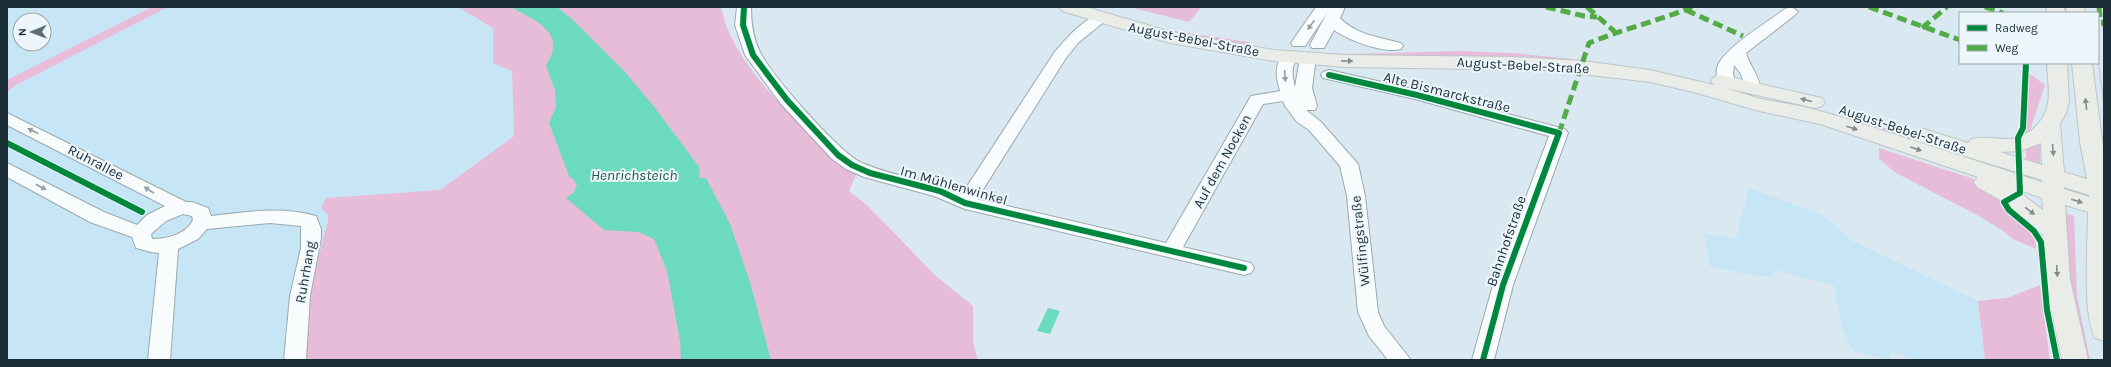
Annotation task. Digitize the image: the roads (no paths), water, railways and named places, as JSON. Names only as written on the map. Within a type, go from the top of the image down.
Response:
[{"type":"main road","name":"August-Bebel-Straße","points":[[1068,7],[1125,19],[1139,18],[1227,35],[1342,61],[1533,62],[1621,71],[1744,80]]},
{"type":"main road","name":"August-Bebel-Straße","points":[[1102,13],[1140,31],[1214,46],[1303,51],[1396,46],[1506,49],[1579,55],[1744,80],[1846,110],[1937,141],[2054,185]]},
{"type":"main road","points":[[1937,141],[2012,146],[2036,139],[2050,124],[2058,107],[2057,64]]},
{"type":"main road","points":[[2082,64],[2097,149],[2102,200],[2102,286],[2104,331]]},
{"type":"main road","name":"August-Bebel-Straße","points":[[1744,80],[1747,101],[1801,113],[1855,128],[1950,161],[2054,185]]},
{"type":"main road","points":[[2050,124],[2054,185],[2054,232],[2058,281],[2075,360]]},
{"type":"main road","name":"August-Bebel-Straße","points":[[1950,161],[2012,197],[2054,232]]},
{"type":"main road","points":[[2054,185],[2102,200]]},
{"type":"street","name":"Im Mühlenwinkel","points":[[744,7],[743,25],[756,60],[786,100],[838,155],[870,173],[940,191],[965,203],[1170,252],[1244,268]]},
{"type":"street","name":"August-Bebel-Straße","points":[[1331,11],[1339,28],[1351,36],[1396,46]]},
{"type":"street","name":"Wülfingstraße","points":[[1331,11],[1303,51],[1303,76],[1293,106],[1303,118],[1315,126],[1349,164],[1356,196],[1368,312],[1376,330],[1400,360]]},
{"type":"street","points":[[1737,51],[1742,65],[1744,80],[1724,76],[1725,65],[1737,51],[1790,12]]},
{"type":"street","name":"Im Mühlenwinkel","points":[[965,203],[1060,56],[1073,40],[1102,13]]},
{"type":"street","name":"Alte Bismarckstraße","points":[[1329,75],[1417,95],[1559,133]]},
{"type":"street","name":"Auf dem Nocken","points":[[1170,252],[1257,100],[1267,96],[1297,95]]},
{"type":"street","name":"Ruhrallee","points":[[7,118],[183,208],[192,208],[201,212],[203,217],[202,223]]},
{"type":"street","name":"Bahnhofstraße","points":[[1483,360],[1503,285],[1559,133]]},
{"type":"street","points":[[7,169],[97,217],[141,233]]},
{"type":"street","points":[[183,208],[168,211],[155,218],[145,226],[141,233],[141,239],[146,245],[169,244],[187,237],[202,223]]},
{"type":"street","name":"Ruhrhang","points":[[202,223],[281,216],[300,218],[309,221],[312,226],[311,241],[300,296],[295,336],[295,360]]},
{"type":"street","points":[[159,360],[169,244]]},
{"type":"water","name":"Henrichsteich","points":[[511,7],[557,7],[573,20],[626,73],[655,108],[700,168],[699,178],[706,178],[730,224],[750,282],[771,360],[681,360],[680,341],[667,271],[654,239],[638,232],[604,230],[566,198],[573,193],[577,186],[574,180],[569,176],[549,123],[556,107],[555,90],[546,66],[553,51],[553,41],[550,34],[539,23]]},
{"type":"water","points":[[1048,308],[1060,311],[1050,334],[1037,331]]},
{"type":"tram line","points":[[2099,64],[2104,105]]}]
